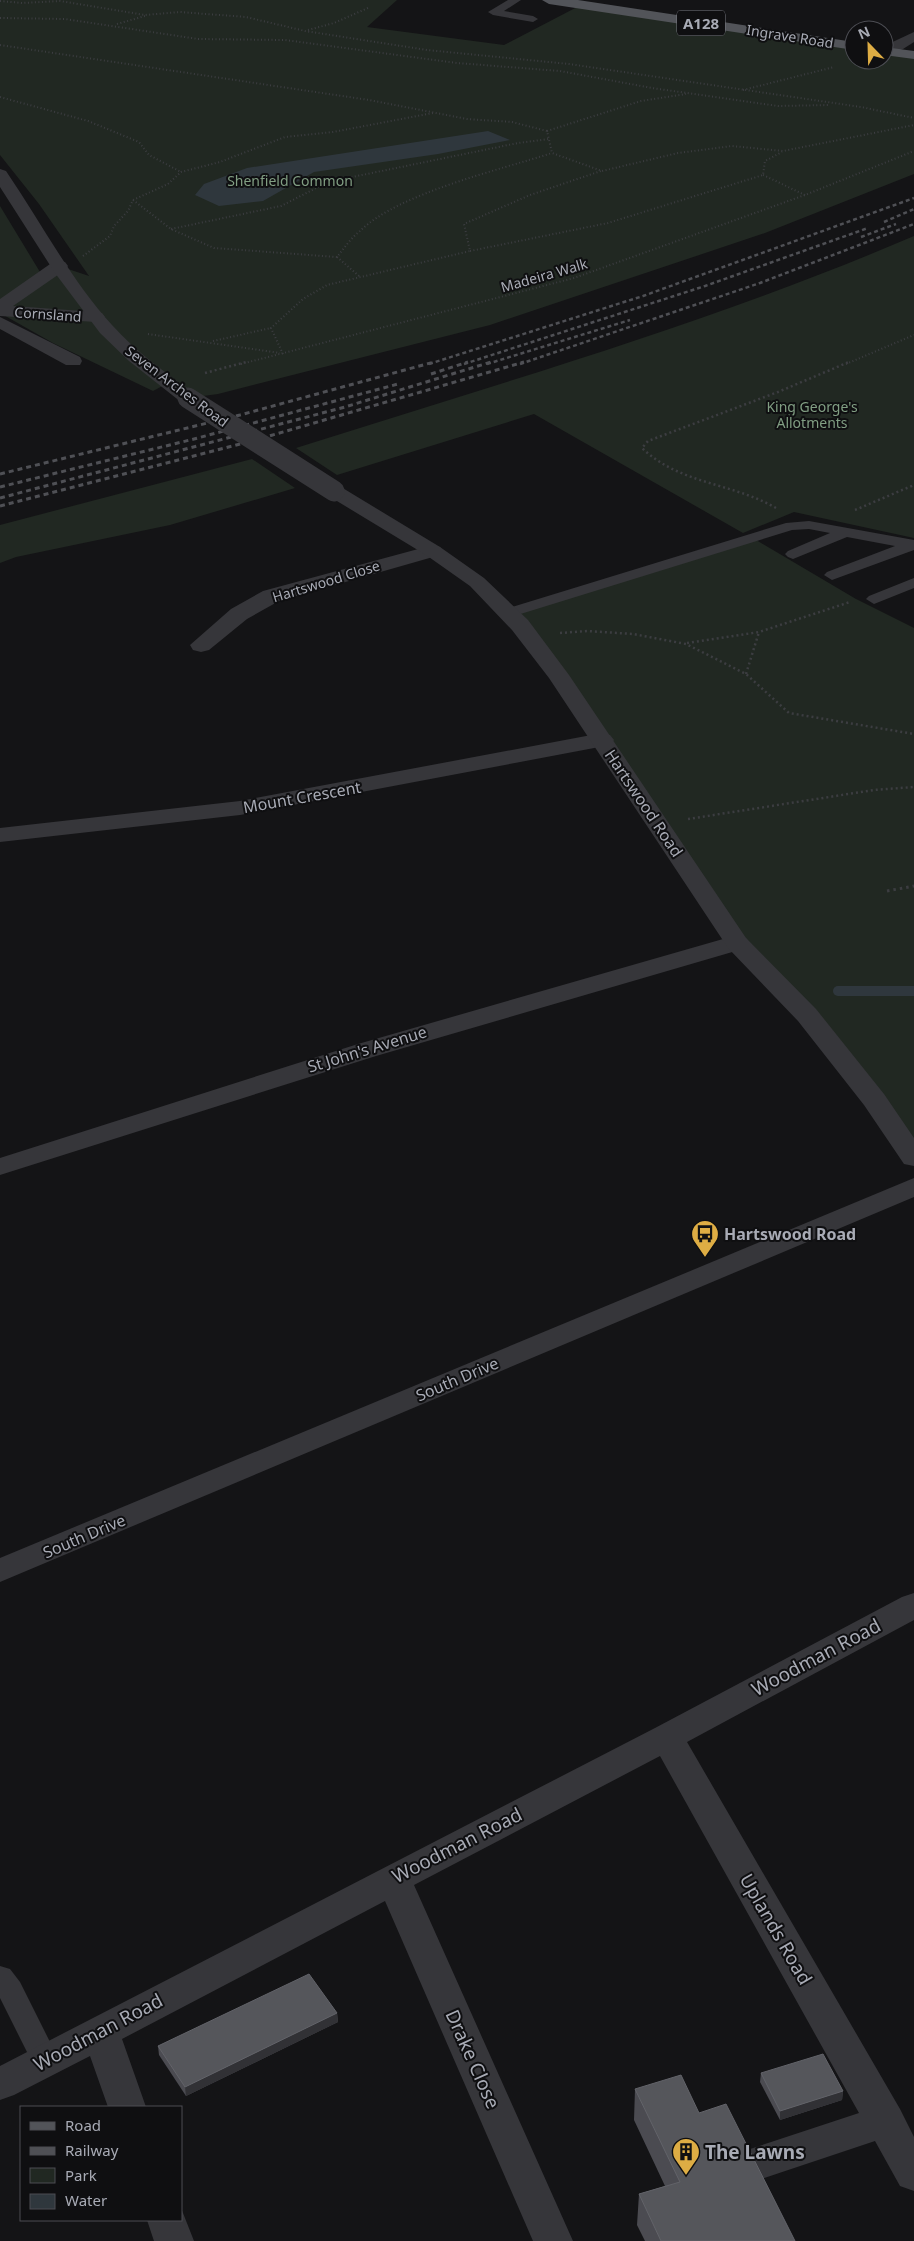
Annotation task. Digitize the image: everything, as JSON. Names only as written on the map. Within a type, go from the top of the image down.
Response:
[{"type":"main road","name":"Ingrave Road","points":[[549,0],[844,44]]},
{"type":"main road","points":[[894,52],[914,55]]},
{"type":"street","points":[[894,47],[914,36]]},
{"type":"street","name":"Seven Arches Road","points":[[0,174],[59,266],[101,323],[188,398],[334,491]]},
{"type":"street","name":"Cornsland","points":[[0,309],[59,266]]},
{"type":"street","name":"Cornsland","points":[[0,309],[101,323]]},
{"type":"street","points":[[0,322],[73,360]]},
{"type":"street","name":"Hartswood Road","points":[[334,491],[433,551],[477,582],[508,613],[528,636],[602,740],[737,943],[807,1014],[874,1100],[914,1158]]},
{"type":"street","name":"Hartswood Close","points":[[201,645],[240,614],[271,596],[433,551]]},
{"type":"street","name":"Mount Crescent","points":[[0,835],[259,805],[602,740]]},
{"type":"street","name":"St John's Avenue","points":[[0,1167],[345,1055],[574,987],[737,943]]},
{"type":"street","name":"South Drive","points":[[0,1571],[914,1187]]},
{"type":"street","name":"Woodman Road","points":[[0,2084],[100,2030],[667,1737],[914,1605]]},
{"type":"street","name":"Uplands Road","points":[[667,1737],[886,2121],[914,2174]]},
{"type":"street","name":"Drake Close","points":[[393,1878],[553,2241]]},
{"type":"street","points":[[100,2030],[127,2106]]},
{"type":"street","points":[[758,2163],[886,2121]]},
{"type":"street","points":[[167,2221],[174,2241]]},
{"type":"lane","points":[[516,0],[493,12],[533,19]]},
{"type":"lane","points":[[508,613],[790,526],[809,526],[913,545]]},
{"type":"lane","points":[[793,554],[846,532]]},
{"type":"lane","points":[[832,575],[913,545]]},
{"type":"lane","points":[[874,599],[914,583]]},
{"type":"lane","points":[[0,1977],[10,1990],[45,2060]]},
{"type":"path","points":[[0,0],[22,3],[60,1],[145,15]]},
{"type":"path","points":[[305,31],[334,23],[368,8]]},
{"type":"path","points":[[115,25],[145,15],[180,12],[246,17],[305,31],[426,50],[570,64],[914,118]]},
{"type":"path","points":[[0,18],[65,19],[115,25],[198,39],[286,40],[457,63],[560,71],[691,94],[778,106],[840,105]]},
{"type":"path","points":[[0,45],[360,98],[468,119],[512,122],[547,131],[642,101],[691,94]]},
{"type":"path","points":[[740,90],[808,75],[837,66]]},
{"type":"path","points":[[0,97],[88,121],[139,142],[149,155],[181,172]]},
{"type":"path","points":[[0,101],[10,99]]},
{"type":"path","points":[[59,266],[90,252],[110,236],[114,226],[128,211],[133,200],[168,184],[181,172],[220,162],[284,137],[333,132],[435,113]]},
{"type":"path","points":[[763,175],[764,161],[783,151],[914,125]]},
{"type":"path","points":[[547,131],[552,153]]},
{"type":"path","points":[[171,229],[280,206],[328,182],[518,143],[549,139]]},
{"type":"path","points":[[470,250],[464,224],[530,195],[602,171],[678,153],[732,146],[783,151]]},
{"type":"path","name":"Madeira Walk","points":[[168,382],[284,354],[574,278],[805,195],[914,151]]},
{"type":"path","points":[[337,257],[360,230],[389,210],[422,195],[552,153],[602,171]]},
{"type":"path","points":[[210,341],[271,328],[303,298],[327,284],[470,250],[608,223],[763,175],[805,195]]},
{"type":"path","points":[[133,200],[171,229],[214,248],[337,257],[359,277]]},
{"type":"path","points":[[101,323],[284,354]]},
{"type":"path","points":[[271,328],[284,354]]},
{"type":"path","points":[[770,531],[783,521],[783,516],[772,505],[703,481],[658,462],[642,448],[648,441],[778,392],[914,335]]},
{"type":"path","points":[[809,526],[824,523],[914,485]]},
{"type":"path","points":[[686,644],[759,632],[856,600]]},
{"type":"path","points":[[528,636],[588,631],[633,634],[686,644],[746,674],[790,712],[914,734]]},
{"type":"path","points":[[746,674],[759,632]]},
{"type":"path","points":[[658,824],[874,790],[914,787]]},
{"type":"path","points":[[888,891],[914,886]]},
{"type":"green space","name":"Shenfield Common","points":[[0,0],[397,0],[367,27],[504,45],[581,5],[844,44],[844,70],[894,70],[894,52],[914,55],[914,174],[765,233],[490,325],[218,394],[188,398],[168,383],[153,391],[53,343],[0,313],[0,206],[43,277],[59,266],[89,276],[39,204],[0,155]]},
{"type":"green space","name":"King George's Allotments","points":[[914,236],[914,538],[794,512],[743,533],[534,414],[337,475],[296,448],[608,350],[762,296]]},
{"type":"green space","points":[[252,459],[295,488],[170,525],[16,557],[0,563],[0,525]]},
{"type":"green space","points":[[751,537],[856,599],[914,628],[914,1151],[759,968],[508,613]]},
{"type":"water","points":[[488,131],[510,140],[438,154],[314,172],[263,201],[219,206],[195,195],[204,184],[247,168]]},
{"type":"building","points":[[309,1974],[337,2013],[185,2087],[158,2046]]},
{"type":"building","points":[[823,2054],[843,2091],[780,2111],[761,2073]]},
{"type":"building","points":[[681,2075],[699,2113],[726,2104],[795,2241],[661,2241],[639,2194],[680,2182],[635,2089]]},
{"type":"waterway","points":[[838,991],[914,991]]},
{"type":"railway","points":[[429,364],[643,296],[914,198]]},
{"type":"railway","points":[[884,222],[914,209]]},
{"type":"railway","points":[[861,237],[896,224]]},
{"type":"railway","points":[[520,364],[760,283],[914,224]]},
{"type":"railway","points":[[464,364],[705,286],[868,228]]},
{"type":"railway","points":[[487,364],[630,320]]},
{"type":"railway","points":[[0,474],[240,415],[434,362]]},
{"type":"railway","points":[[431,374],[468,362]]},
{"type":"railway","points":[[0,498],[345,407],[491,362]]},
{"type":"railway","points":[[0,506],[252,441],[524,362]]},
{"type":"railway","points":[[0,487],[194,439],[398,384]]},
{"type":"place","name":"Hartswood Road","points":[[705,1258]]},
{"type":"place","name":"The Lawns","points":[[686,2176]]}]
